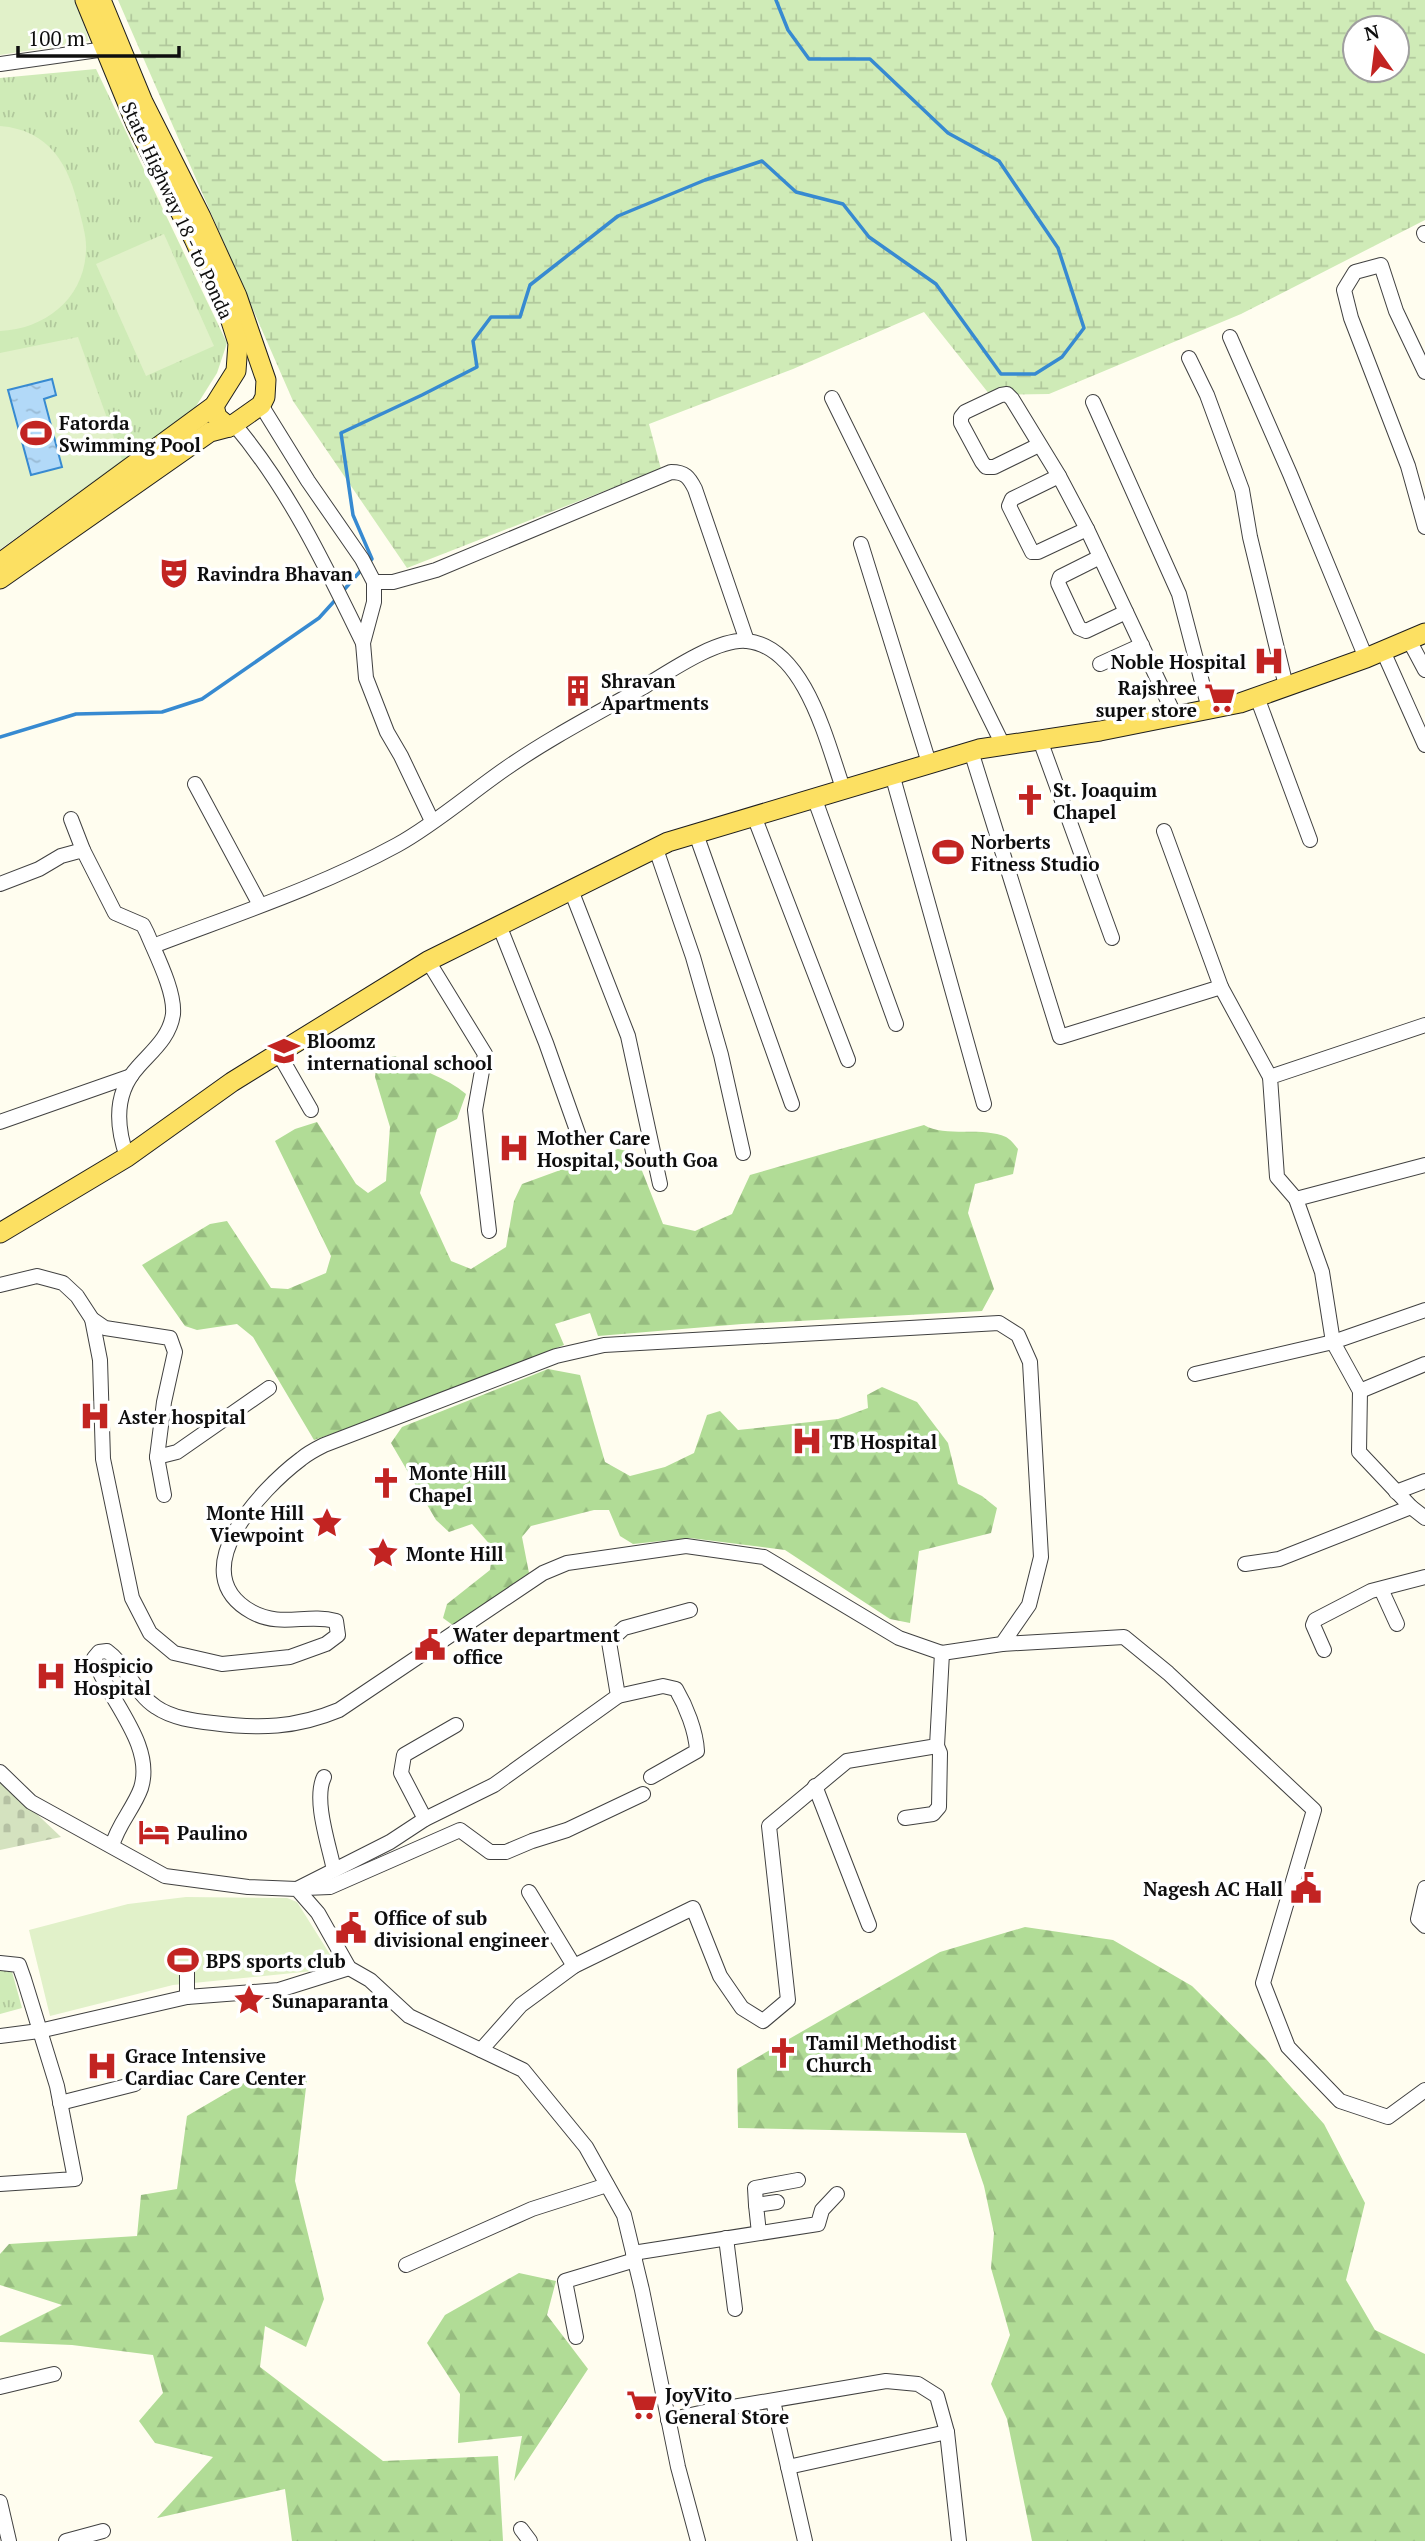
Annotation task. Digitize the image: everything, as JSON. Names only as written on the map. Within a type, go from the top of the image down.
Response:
[{"type":"main road","name":"State Highway 18 - to Ponda","points":[[0,563],[214,406],[236,371],[238,343],[230,318],[136,124],[85,0]]},
{"type":"main road","name":"State Highway 18 - to Ponda","points":[[101,0],[143,102],[237,296],[266,380],[264,398]]},
{"type":"main road","points":[[0,579],[211,432],[231,426],[264,398],[258,379],[252,377],[227,387]]},
{"type":"main road","points":[[214,406],[217,417],[231,426]]},
{"type":"main road","points":[[0,1233],[127,1157],[232,1082],[428,961],[656,849],[814,797],[971,751],[1100,731],[1257,697],[1374,655],[1417,636]]},
{"type":"street","points":[[0,64],[105,49]]},
{"type":"street","points":[[1425,372],[1396,311],[1381,265],[1355,272],[1344,290],[1351,318],[1408,466],[1425,527]]},
{"type":"street","points":[[1230,337],[1374,655],[1425,745]]},
{"type":"street","points":[[1188,358],[1207,395],[1242,490],[1250,537],[1286,687]]},
{"type":"street","points":[[1039,445],[993,467],[986,467],[961,423],[961,417],[1001,395],[1007,394],[1012,399],[1059,476],[1087,529],[1175,716]]},
{"type":"street","points":[[264,398],[308,481],[362,559],[371,578],[374,602],[363,643],[366,678],[376,707],[432,821]]},
{"type":"street","points":[[832,398],[1003,745]]},
{"type":"street","points":[[1093,402],[1179,594],[1209,709]]},
{"type":"street","points":[[231,426],[282,490],[363,643]]},
{"type":"street","points":[[371,578],[393,582],[436,570],[671,472],[682,472],[695,489],[747,641]]},
{"type":"street","points":[[1059,476],[1012,499],[1009,506],[1032,552],[1038,552],[1087,529]]},
{"type":"street","points":[[861,544],[929,763]]},
{"type":"street","points":[[1100,557],[1060,578],[1058,583],[1079,628],[1086,631],[1126,612]]},
{"type":"street","points":[[1417,636],[1425,670]]},
{"type":"street","points":[[153,946],[370,859],[400,843],[508,767],[638,690],[712,649],[733,642],[747,641],[782,656],[802,682],[843,788]]},
{"type":"street","points":[[1100,664],[1142,645]]},
{"type":"street","points":[[1257,697],[1310,840]]},
{"type":"street","points":[[1040,740],[1112,938]]},
{"type":"street","points":[[971,751],[1060,1037],[1221,987]]},
{"type":"street","points":[[892,774],[984,1104]]},
{"type":"street","points":[[195,784],[260,905]]},
{"type":"street","points":[[814,797],[865,932],[896,1024]]},
{"type":"street","points":[[754,816],[849,1060]]},
{"type":"street","points":[[71,819],[83,850],[115,913],[143,925],[172,998],[173,1014],[168,1030],[124,1087],[119,1113],[121,1140],[127,1157]]},
{"type":"street","points":[[1164,831],[1221,987],[1270,1077],[1277,1177],[1296,1199],[1322,1272],[1333,1342],[1360,1391],[1359,1452],[1396,1492],[1425,1518]]},
{"type":"street","points":[[696,834],[792,1104]]},
{"type":"street","points":[[656,849],[721,1055],[743,1153]]},
{"type":"street","points":[[0,884],[39,869],[61,856],[83,850]]},
{"type":"street","points":[[571,890],[628,1036],[660,1184]]},
{"type":"street","points":[[499,925],[546,1043],[580,1139]]},
{"type":"street","points":[[428,961],[485,1054],[475,1110],[489,1231]]},
{"type":"street","points":[[1270,1077],[1425,1025]]},
{"type":"street","points":[[279,1054],[311,1110]]},
{"type":"street","points":[[0,1122],[131,1076]]},
{"type":"street","points":[[1296,1199],[1425,1165]]},
{"type":"street","points":[[0,1285],[37,1276],[63,1283],[77,1296],[92,1319],[100,1360],[103,1459],[132,1598],[150,1633],[174,1653],[222,1664],[290,1657],[326,1644],[338,1635],[336,1621],[323,1618],[290,1622],[254,1613],[237,1603],[226,1586],[222,1567],[228,1543],[248,1513],[301,1458],[324,1445],[556,1356],[604,1345],[999,1323],[1018,1335],[1030,1362],[1041,1557],[1030,1605],[1002,1644]]},
{"type":"street","points":[[1195,1374],[1333,1342],[1425,1310]]},
{"type":"street","points":[[92,1319],[105,1328],[170,1338],[175,1352],[164,1402],[158,1457],[164,1495]]},
{"type":"street","points":[[1360,1391],[1425,1364]]},
{"type":"street","points":[[158,1457],[177,1452],[269,1388]]},
{"type":"street","points":[[1396,1492],[1425,1481]]},
{"type":"street","points":[[1245,1564],[1279,1559],[1411,1507]]},
{"type":"street","points":[[112,1846],[116,1830],[141,1787],[141,1751],[97,1667],[94,1658],[99,1652],[107,1651],[116,1657],[138,1691],[156,1707],[178,1717],[252,1728],[286,1725],[317,1719],[339,1710],[543,1573],[568,1563],[686,1546],[764,1557],[899,1637],[942,1653],[1002,1644],[1124,1637],[1168,1673],[1314,1810],[1264,1983],[1288,2047],[1340,2101],[1388,2117],[1425,2090]]},
{"type":"street","points":[[1324,1650],[1313,1625],[1315,1619],[1381,1589],[1425,1577]]},
{"type":"street","points":[[1381,1589],[1397,1624]]},
{"type":"street","points":[[618,1696],[609,1642],[624,1628],[690,1610]]},
{"type":"street","points":[[905,1818],[933,1814],[939,1807],[940,1753],[937,1746],[942,1653]]},
{"type":"street","points":[[297,1889],[390,1842],[425,1819],[494,1786],[618,1696],[663,1686],[676,1689],[680,1696],[694,1733],[697,1751],[651,1777]]},
{"type":"street","points":[[425,1819],[401,1773],[404,1755],[456,1725]]},
{"type":"street","points":[[481,2050],[521,2005],[574,1966],[693,1908],[720,1976],[742,2008],[763,2021],[788,2000],[769,1826],[815,1786],[848,1762],[937,1746]]},
{"type":"street","points":[[0,1772],[31,1802],[165,1875],[248,1887],[297,1889],[330,1887],[460,1830],[490,1852],[506,1852],[532,1840],[567,1830],[643,1794]]},
{"type":"street","points":[[324,1777],[320,1797],[334,1870]]},
{"type":"street","points":[[815,1786],[870,1925]]},
{"type":"street","points":[[1425,1888],[1418,1919],[1425,1926]]},
{"type":"street","points":[[297,1889],[318,1913],[349,1968],[370,1980],[409,2016],[523,2070],[586,2147],[624,2215],[668,2420],[698,2541]]},
{"type":"street","points":[[529,1892],[574,1966]]},
{"type":"street","points":[[0,1963],[19,1965],[57,2086],[75,2179],[0,2184]]},
{"type":"street","points":[[0,2036],[39,2031],[187,1997],[279,1990],[349,1968]]},
{"type":"street","points":[[187,1972],[187,1997]]},
{"type":"street","points":[[60,2103],[135,2084]]},
{"type":"street","points":[[759,2233],[755,2188],[798,2180]]},
{"type":"street","points":[[406,2265],[532,2209],[607,2185]]},
{"type":"street","points":[[576,2336],[565,2281],[634,2257],[726,2238],[818,2224],[822,2210],[837,2194]]},
{"type":"street","points":[[756,2205],[777,2202]]},
{"type":"street","points":[[726,2238],[735,2309]]},
{"type":"street","points":[[0,2387],[54,2374]]},
{"type":"street","points":[[668,2420],[886,2381],[918,2384],[937,2396],[947,2431],[959,2541]]},
{"type":"street","points":[[773,2401],[805,2541]]},
{"type":"street","points":[[788,2466],[947,2431]]},
{"type":"street","points":[[0,2502],[9,2541]]},
{"type":"street","points":[[66,2541],[103,2531]]},
{"type":"green space","points":[[0,0],[77,0],[89,41],[0,55]]},
{"type":"green space","points":[[118,0],[1425,0],[1425,220],[1241,314],[1049,394],[990,395],[924,312],[793,369],[649,424],[661,469],[407,568],[293,401]]},
{"type":"green space","points":[[96,69],[227,343],[217,373],[195,408],[0,549],[0,78]]},
{"type":"green space","points":[[0,126],[32,134],[44,142],[63,164],[75,193],[86,246],[84,268],[78,283],[70,297],[59,308],[32,324],[0,331]]},
{"type":"green space","points":[[164,234],[214,346],[146,376],[96,264]]},
{"type":"green space","points":[[78,337],[122,460],[0,549],[0,353]]},
{"type":"green space","points":[[395,1056],[450,1083],[466,1094],[457,1119],[437,1129],[420,1193],[451,1261],[471,1269],[506,1247],[514,1201],[522,1184],[618,1149],[635,1153],[663,1224],[695,1231],[732,1214],[750,1175],[924,1125],[943,1131],[996,1134],[1008,1138],[1018,1149],[1013,1174],[975,1184],[968,1213],[994,1289],[982,1311],[742,1324],[598,1336],[590,1313],[555,1324],[564,1345],[392,1413],[314,1440],[253,1337],[237,1324],[197,1330],[185,1326],[142,1265],[210,1224],[227,1221],[271,1288],[288,1289],[326,1273],[331,1256],[275,1141],[295,1129],[317,1122],[356,1184],[368,1193],[386,1181],[390,1127],[375,1077],[377,1061]]},
{"type":"green space","points":[[548,1369],[580,1375],[605,1462],[630,1476],[665,1467],[694,1453],[707,1415],[720,1411],[738,1430],[838,1419],[868,1408],[867,1395],[882,1387],[917,1402],[948,1443],[958,1484],[982,1496],[997,1508],[991,1533],[919,1551],[910,1623],[890,1619],[785,1550],[690,1538],[633,1544],[620,1536],[609,1510],[594,1510],[531,1526],[522,1537],[529,1573],[454,1626],[443,1618],[447,1604],[490,1570],[493,1548],[472,1524],[449,1532],[436,1520],[391,1443],[402,1427]]},
{"type":"green space","points":[[0,1779],[61,1837],[0,1850]]},
{"type":"green space","name":"BPS sports club","points":[[186,1897],[287,1898],[297,1902],[331,1956],[328,1964],[313,1971],[173,1985],[50,2016],[29,1930],[128,1904]]},
{"type":"green space","points":[[1025,1927],[1113,1940],[1192,1986],[1266,2059],[1324,2124],[1365,2203],[1346,2280],[1375,2330],[1425,2354],[1425,2541],[1032,2541],[1007,2419],[991,2384],[1010,2335],[991,2268],[994,2233],[984,2186],[966,2133],[738,2128],[737,2069],[940,1952]]},
{"type":"green space","points":[[11,1968],[22,2008],[0,2014],[0,1970]]},
{"type":"green space","points":[[252,2078],[307,2079],[295,2181],[324,2299],[306,2347],[265,2326],[260,2367],[383,2461],[498,2456],[503,2541],[292,2541],[285,2489],[157,2518],[213,2457],[155,2443],[139,2421],[163,2393],[153,2355],[72,2345],[0,2342],[0,2336],[62,2305],[0,2285],[0,2254],[9,2244],[137,2236],[141,2195],[177,2189],[187,2116]]},
{"type":"green space","points":[[519,2273],[556,2281],[547,2315],[588,2369],[514,2481],[522,2436],[458,2443],[460,2394],[427,2343],[445,2315]]},
{"type":"water","name":"Fatorda Swimming Pool","points":[[52,379],[56,395],[44,399],[62,467],[31,475],[8,390]]},
{"type":"waterway","points":[[368,563],[372,559],[353,515],[341,433],[477,367],[473,341],[491,317],[520,317],[530,285],[618,216],[705,180],[762,161],[796,192],[843,204],[869,237],[936,284],[1001,374],[1035,374],[1062,357],[1084,328],[1058,248],[999,161],[948,133],[870,59],[809,59],[788,30],[776,0]]},
{"type":"waterway","points":[[343,591],[363,568]]},
{"type":"waterway","points":[[0,737],[76,714],[162,712],[202,699],[319,618],[338,597]]},
{"type":"place","name":"Fatorda Swimming Pool","points":[[36,433]]},
{"type":"place","name":"Ravindra Bhavan","points":[[174,573]]},
{"type":"place","name":"Noble Hospital","points":[[1269,661]]},
{"type":"place","name":"Shravan Apartments","points":[[578,691]]},
{"type":"place","name":"Rajshree super store","points":[[1220,698]]},
{"type":"place","name":"St. Joaquim Chapel","points":[[1030,800]]},
{"type":"place","name":"Norberts Fitness Studio","points":[[948,852]]},
{"type":"place","name":"Bloomz international school","points":[[284,1051]]},
{"type":"place","name":"Mother Care Hospital, South Goa","points":[[514,1148]]},
{"type":"place","name":"Aster hospital","points":[[95,1416]]},
{"type":"place","name":"TB Hospital","points":[[807,1441]]},
{"type":"place","name":"Monte Hill Chapel","points":[[386,1483]]},
{"type":"place","name":"Monte Hill Viewpoint","points":[[327,1523]]},
{"type":"place","name":"Monte Hill","points":[[383,1553]]},
{"type":"place","name":"Water department office","points":[[430,1645]]},
{"type":"place","name":"Hospicio Hospital","points":[[51,1676]]},
{"type":"place","name":"Paulino","points":[[154,1832]]},
{"type":"place","name":"Nagesh AC Hall","points":[[1306,1888]]},
{"type":"place","name":"Office of sub divisional engineer","points":[[351,1928]]},
{"type":"place","name":"BPS sports club","points":[[183,1960]]},
{"type":"place","name":"Sunaparanta","points":[[249,2000]]},
{"type":"place","name":"Tamil Methodist Church","points":[[783,2053]]},
{"type":"place","name":"Grace Intensive Cardiac Care Center","points":[[102,2066]]},
{"type":"place","name":"JoyVito General Store","points":[[642,2405]]}]
